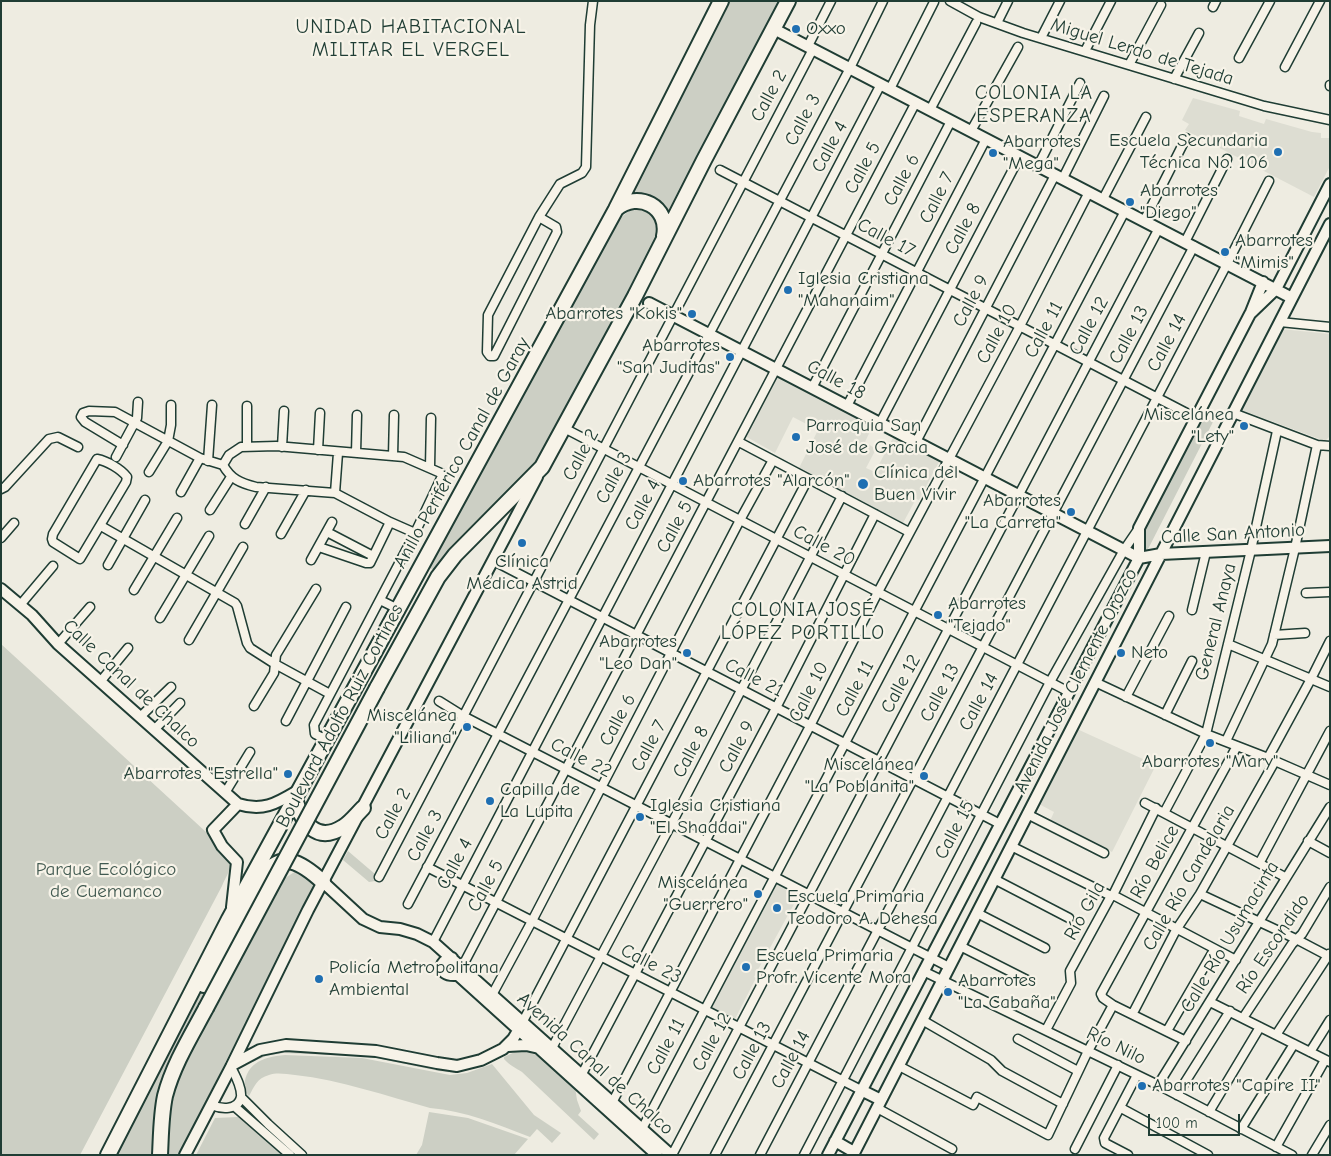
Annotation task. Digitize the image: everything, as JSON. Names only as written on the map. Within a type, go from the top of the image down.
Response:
[{"type":"highway","name":"Anillo Periférico Canal de Garay","points":[[229,919],[616,208],[721,1]]},
{"type":"highway","points":[[542,467],[788,1]]},
{"type":"highway","points":[[616,208],[634,200],[644,201],[653,205],[660,212],[664,222],[665,232],[662,242]]},
{"type":"highway","name":"Boulevard Adolfo Ruiz Cortines","points":[[160,1155],[165,1098],[184,1048],[421,604],[455,554],[542,467]]},
{"type":"highway","points":[[297,794],[300,814],[310,828],[317,832],[327,833],[336,831],[363,808]]},
{"type":"highway","points":[[176,1024],[219,963],[268,868],[286,861],[297,862],[306,867],[323,882]]},
{"type":"highway","points":[[108,1155],[229,919]]},
{"type":"street","points":[[539,217],[556,227],[557,232],[494,356],[490,356],[487,352],[488,315],[539,217],[560,184],[582,173],[586,167],[590,25],[593,1]]},
{"type":"street","name":"Calle 2","points":[[379,877],[743,182],[810,48],[831,1]]},
{"type":"street","name":"Calle 3","points":[[408,904],[850,68],[883,1]]},
{"type":"street","name":"Miguel Lerdo de Tejada","points":[[950,1],[979,17],[1041,38],[1264,106],[1330,120]]},
{"type":"street","points":[[997,23],[1008,1]]},
{"type":"street","points":[[1041,38],[1060,1]]},
{"type":"street","points":[[1085,51],[1111,1]]},
{"type":"street","points":[[1239,58],[1270,1]]},
{"type":"street","points":[[1285,67],[1320,1]]},
{"type":"street","name":"Calle 4","points":[[433,942],[812,217],[934,2]]},
{"type":"street","points":[[1129,65],[1161,5]]},
{"type":"street","points":[[930,110],[976,23]]},
{"type":"street","points":[[774,29],[1292,298]]},
{"type":"street","points":[[1174,79],[1199,33]]},
{"type":"street","points":[[971,131],[1018,46]]},
{"type":"street","points":[[1038,166],[1080,83]]},
{"type":"street","name":"Calle 9","points":[[916,442],[986,308],[1104,96]]},
{"type":"street","name":"Calle 5","points":[[462,967],[916,102]]},
{"type":"street","points":[[1102,199],[1146,117]]},
{"type":"street","name":"Calle 6","points":[[812,388],[952,121]]},
{"type":"street","points":[[1144,221],[1186,138]]},
{"type":"street","name":"Calle 7","points":[[847,406],[986,139]]},
{"type":"street","name":"Calle 8","points":[[880,423],[1020,156]]},
{"type":"street","name":"Calle 13","points":[[715,1155],[1123,380],[1189,244],[1227,159]]},
{"type":"street","name":"Calle 17","points":[[720,170],[1196,418]]},
{"type":"street","name":"Calle 14","points":[[760,1155],[1269,181]]},
{"type":"street","points":[[1250,314],[1276,289],[1330,184]]},
{"type":"street","name":"Calle 10","points":[[613,1101],[810,726],[909,532],[1020,326],[1089,192]]},
{"type":"street","name":"Calle 11","points":[[642,1129],[1125,211]]},
{"type":"street","name":"Avenida José Clemente Orozco","points":[[856,1154],[879,1104],[942,980],[1330,224]]},
{"type":"street","name":"Calle 12","points":[[672,1155],[1159,228]]},
{"type":"street","points":[[1250,314],[1262,282]]},
{"type":"street","name":"Calle 18","points":[[649,303],[1139,558]]},
{"type":"street","name":"Avenida José Clemente Orozco","points":[[828,1155],[1139,558],[1140,528],[1250,314]]},
{"type":"street","points":[[1280,322],[1330,327]]},
{"type":"street","points":[[116,457],[135,423],[138,413],[138,402]]},
{"type":"street","points":[[149,472],[168,441],[171,425],[171,405]]},
{"type":"street","points":[[181,492],[204,459],[212,405]]},
{"type":"street","points":[[247,406],[247,446]]},
{"type":"street","points":[[123,445],[85,422],[81,417],[83,413],[89,410],[115,412],[204,459],[223,464],[231,477],[245,484],[335,493],[415,533]]},
{"type":"street","points":[[282,447],[284,411]]},
{"type":"street","points":[[318,450],[320,413]]},
{"type":"street","points":[[1233,413],[1317,445],[1330,446]]},
{"type":"street","points":[[356,453],[358,415]]},
{"type":"street","points":[[393,456],[394,415]]},
{"type":"street","points":[[430,467],[431,418]]},
{"type":"street","name":"Calle 20","points":[[564,428],[1069,692]]},
{"type":"street","name":"General Anaya","points":[[1206,734],[1251,550],[1277,431]]},
{"type":"street","points":[[1,489],[5,487],[49,439],[58,437],[78,447]]},
{"type":"street","points":[[739,442],[909,532]]},
{"type":"street","points":[[1226,741],[1265,660],[1274,635],[1317,445]]},
{"type":"street","points":[[223,464],[235,450],[247,446],[282,447],[404,457],[443,474],[415,533],[314,725],[315,734],[327,740]]},
{"type":"street","points":[[335,493],[338,453]]},
{"type":"street","points":[[97,459],[124,472],[127,476],[126,482],[101,526],[80,559],[53,542],[52,539],[53,534],[97,459]]},
{"type":"street","name":"Calle 6","points":[[492,995],[773,460]]},
{"type":"street","points":[[184,1155],[232,1066],[323,882],[542,467]]},
{"type":"street","points":[[210,510],[231,477]]},
{"type":"street","name":"Calle 7","points":[[520,1025],[808,479]]},
{"type":"street","points":[[246,524],[266,487]]},
{"type":"street","points":[[281,534],[306,490]]},
{"type":"street","name":"Calle 8","points":[[552,1048],[742,690],[842,496]]},
{"type":"street","points":[[108,565],[145,500]]},
{"type":"street","name":"Calle 9","points":[[582,1074],[776,708],[875,514]]},
{"type":"street","points":[[134,590],[177,518]]},
{"type":"street","points":[[311,560],[332,522]]},
{"type":"street","points":[[319,547],[370,563],[390,522]]},
{"type":"street","points":[[1,538],[14,523]]},
{"type":"street","points":[[101,526],[235,603],[249,647],[275,664],[330,694]]},
{"type":"street","name":"Calle 15","points":[[804,1155],[1050,682],[1124,550],[1140,528]]},
{"type":"street","points":[[327,532],[373,556]]},
{"type":"street","points":[[160,618],[209,536]]},
{"type":"street","name":"Calle San Antonio","points":[[1139,558],[1161,554],[1330,546]]},
{"type":"street","points":[[189,640],[243,547]]},
{"type":"street","points":[[1192,610],[1206,552]]},
{"type":"street","name":"Calle 21","points":[[494,561],[1000,824]]},
{"type":"street","points":[[21,604],[53,566]]},
{"type":"street","name":"Calle Canal de Chalco","points":[[1,589],[21,604],[58,644],[225,794],[235,806],[262,808],[297,794]]},
{"type":"street","points":[[254,706],[274,673],[276,654],[316,589]]},
{"type":"street","points":[[1306,593],[1330,592]]},
{"type":"street","points":[[380,600],[398,609]]},
{"type":"street","points":[[58,644],[90,606]]},
{"type":"street","points":[[286,721],[346,607]]},
{"type":"street","points":[[1126,697],[1169,616]]},
{"type":"street","points":[[1274,635],[1305,633]]},
{"type":"street","name":"Calle Río Candelaria","points":[[1133,1013],[1176,930],[1228,846],[1330,641]]},
{"type":"street","points":[[1228,644],[1330,687]]},
{"type":"street","points":[[100,682],[128,648]]},
{"type":"street","points":[[1165,715],[1192,661]]},
{"type":"street","points":[[1095,682],[1206,734],[1271,759],[1330,785]]},
{"type":"street","points":[[140,717],[171,687]]},
{"type":"street","points":[[1069,692],[1086,700]]},
{"type":"street","name":"Calle 22","points":[[439,701],[463,716],[949,967]]},
{"type":"street","points":[[154,730],[180,703]]},
{"type":"street","points":[[1260,862],[1330,731]]},
{"type":"street","points":[[1164,813],[1206,734]]},
{"type":"street","name":"Río Belice","points":[[1113,1005],[1103,998],[1101,994],[1237,746]]},
{"type":"street","points":[[225,794],[250,752]]},
{"type":"street","points":[[1020,787],[1037,796]]},
{"type":"street","points":[[1145,802],[1285,877]]},
{"type":"street","points":[[229,919],[234,897],[237,862],[222,846],[213,830],[235,806]]},
{"type":"street","name":"Calle Río Usumacinta","points":[[1158,1085],[1330,807]]},
{"type":"street","name":"Río Gila","points":[[1046,1030],[1071,984],[1070,971],[1112,896],[1156,808]]},
{"type":"street","points":[[1028,814],[1104,853]]},
{"type":"street","points":[[1308,840],[1330,853]]},
{"type":"street","points":[[1011,846],[1145,912],[1236,960]]},
{"type":"street","name":"Calle 23","points":[[427,867],[861,1090]]},
{"type":"street","points":[[994,879],[1069,918]]},
{"type":"street","name":"Avenida Canal de Chalco","points":[[323,882],[363,919],[380,927],[400,929],[417,934],[433,942],[492,995],[539,1048],[657,1155]]},
{"type":"street","name":"Río Escondido","points":[[1243,1018],[1330,887]]},
{"type":"street","points":[[1200,894],[1329,955],[1276,1035]]},
{"type":"street","points":[[977,913],[1045,948]]},
{"type":"street","points":[[960,946],[1028,981]]},
{"type":"street","points":[[1167,1031],[1214,950]]},
{"type":"street","name":"Avenida Canal de Chalco","points":[[452,958],[446,959],[442,964],[444,973],[458,975],[552,1048],[672,1155]]},
{"type":"street","name":"Río Nilo","points":[[923,971],[1138,1075],[1292,1155]]},
{"type":"street","points":[[1210,1002],[1327,1061],[1276,1147]]},
{"type":"street","points":[[899,1066],[973,1105],[976,1098],[1048,1135],[1088,1051],[1113,1005],[1133,1013],[1186,1041]]},
{"type":"street","name":"Río Escondido","points":[[1177,1095],[1230,1011]]},
{"type":"street","points":[[922,1020],[990,1060],[1002,1071],[1063,1104]]},
{"type":"street","points":[[1310,1052],[1330,1020]]},
{"type":"street","points":[[232,1066],[260,1050],[286,1045],[376,1051],[447,1065],[468,1064],[481,1060],[505,1047],[514,1039],[520,1025]]},
{"type":"street","points":[[1209,1112],[1260,1027]]},
{"type":"street","points":[[1018,1039],[1078,1071]]},
{"type":"street","points":[[1241,1129],[1294,1044]]},
{"type":"street","points":[[505,1047],[526,1045],[539,1048]]},
{"type":"street","points":[[232,1066],[239,1084],[241,1096],[290,1155]]},
{"type":"street","points":[[1076,1148],[1118,1066]]},
{"type":"street","points":[[1128,1155],[1105,1143],[1104,1138],[1138,1075]]},
{"type":"street","points":[[861,1090],[879,1104],[952,1149]]},
{"type":"street","points":[[234,1106],[241,1096]]},
{"type":"street","points":[[211,1105],[220,1108],[234,1106],[302,1155]]},
{"type":"street","points":[[1120,1108],[1208,1155]]},
{"type":"street","points":[[1312,1155],[1330,1125]]},
{"type":"street","points":[[835,1141],[856,1154]]},
{"type":"shaded area","name":"Escuela Secundaria Técnica No. 106","points":[[1193,98],[1240,111],[1239,116],[1264,124],[1266,119],[1321,133],[1321,138],[1330,138],[1330,166],[1314,197],[1185,130],[1189,124],[1182,120]]},
{"type":"shaded area","points":[[1281,329],[1330,334],[1330,436],[1325,441],[1241,410]]},
{"type":"shaded area","points":[[777,375],[873,425],[865,442],[876,449],[866,468],[875,472],[894,436],[940,460],[919,500],[916,499],[903,523],[799,468],[818,430],[793,417],[775,453],[745,436]]},
{"type":"shaded area","points":[[1077,729],[1156,765],[1112,852],[1050,821],[1054,812],[1039,804]]},
{"type":"shaded area","name":"Escuela Primaria Profr. Vicente Mora","points":[[775,883],[799,895],[754,977],[756,978],[735,1019],[710,1007]]},
{"type":"green space","points":[[727,1],[783,1],[672,222],[665,206],[647,196],[624,202]]},
{"type":"green space","points":[[642,209],[655,214],[661,239],[543,471],[436,570],[429,568],[614,223],[629,211]]},
{"type":"green space","points":[[1202,420],[1214,420],[1146,553],[1145,530]]},
{"type":"green space","name":"Parque Ecológico de Cuemanco","points":[[1,644],[206,832],[229,858],[230,862],[222,886],[80,1155],[1,1155]]},
{"type":"green space","points":[[348,851],[382,880],[369,882],[343,860]]},
{"type":"green space","points":[[296,871],[305,875],[314,885],[179,1155],[164,1155],[171,1088],[187,1053],[212,1012],[282,880]]},
{"type":"green space","points":[[214,977],[170,1059],[161,1080],[154,1113],[152,1155],[114,1155],[189,1009]]},
{"type":"green space","points":[[520,1049],[476,1068],[455,1073],[358,1056],[283,1053],[266,1056],[253,1062],[252,1060],[280,1051],[360,1054],[389,1058],[431,1068],[461,1070],[482,1064],[508,1051]]},
{"type":"green space","points":[[517,1051],[527,1052],[543,1058],[575,1087],[581,1111],[578,1115],[599,1134],[594,1140],[522,1072],[504,1059],[504,1057]]},
{"type":"green space","points":[[285,1055],[362,1058],[450,1075],[467,1073],[492,1064],[534,1115],[561,1133],[552,1143],[537,1129],[530,1137],[468,1115],[430,1108],[346,1084],[312,1077],[272,1074],[265,1076],[259,1081],[249,1096],[244,1091],[247,1074],[251,1068],[261,1060]]},
{"type":"green space","points":[[429,1112],[468,1118],[528,1139],[514,1155],[416,1155],[422,1145]]},
{"type":"green space","points":[[240,1117],[283,1155],[196,1155],[215,1118]]},
{"type":"place","name":"Oxxo","points":[[796,29]]},
{"type":"place","name":"Escuela Secundaria Técnica No. 106","points":[[1278,152]]},
{"type":"place","name":"Abarrotes \"Mega\"","points":[[993,153]]},
{"type":"place","name":"Abarrotes \"Diego\"","points":[[1130,202]]},
{"type":"place","name":"Abarrotes \"Mimis\"","points":[[1225,252]]},
{"type":"place","name":"Iglesia Cristiana \"Mahanaim\"","points":[[788,290]]},
{"type":"place","name":"Abarrotes \"Kokis\"","points":[[692,314]]},
{"type":"place","name":"Abarrotes \"San Juditas\"","points":[[730,357]]},
{"type":"place","name":"Miscelánea \"Lety\"","points":[[1244,426]]},
{"type":"place","name":"Parroquia San José de Gracia","points":[[796,437]]},
{"type":"place","name":"Abarrotes \"Alarcón\"","points":[[683,481]]},
{"type":"place","name":"Clínica del Buen Vivir","points":[[863,484]]},
{"type":"place","name":"Abarrotes \"La Carreta\"","points":[[1071,512]]},
{"type":"place","name":"Clínica Médica Astrid","points":[[522,543]]},
{"type":"place","name":"Abarrotes \"Tejado\"","points":[[938,615]]},
{"type":"place","name":"Abarrotes \"Leo Dan\"","points":[[687,653]]},
{"type":"place","name":"Neto","points":[[1121,653]]},
{"type":"place","name":"Miscelánea \"Liliana\"","points":[[467,727]]},
{"type":"place","name":"Abarrotes \"Mary\"","points":[[1210,743]]},
{"type":"place","name":"Abarrotes \"Estrella\"","points":[[288,774]]},
{"type":"place","name":"Miscelánea \"La Poblanita\"","points":[[924,776]]},
{"type":"place","name":"Capilla de La Lupita","points":[[490,801]]},
{"type":"place","name":"Iglesia Cristiana \"El Shaddai\"","points":[[640,817]]},
{"type":"place","name":"Miscelánea \"Guerrero\"","points":[[758,894]]},
{"type":"place","name":"Escuela Primaria Teodoro A. Dehesa","points":[[777,908]]},
{"type":"place","name":"Escuela Primaria Profr. Vicente Mora","points":[[746,967]]},
{"type":"place","name":"Policía Metropolitana Ambiental","points":[[319,979]]},
{"type":"place","name":"Abarrotes \"La Cabaña\"","points":[[948,992]]},
{"type":"place","name":"Abarrotes \"Capire II\"","points":[[1142,1086]]},
{"type":"district","name":"UNIDAD HABITACIONAL MILITAR EL VERGEL","points":[[411,38]]},
{"type":"district","name":"COLONIA LA ESPERANZA","points":[[1034,104]]},
{"type":"district","name":"COLONIA JOSÉ LÓPEZ PORTILLO","points":[[803,622]]}]
